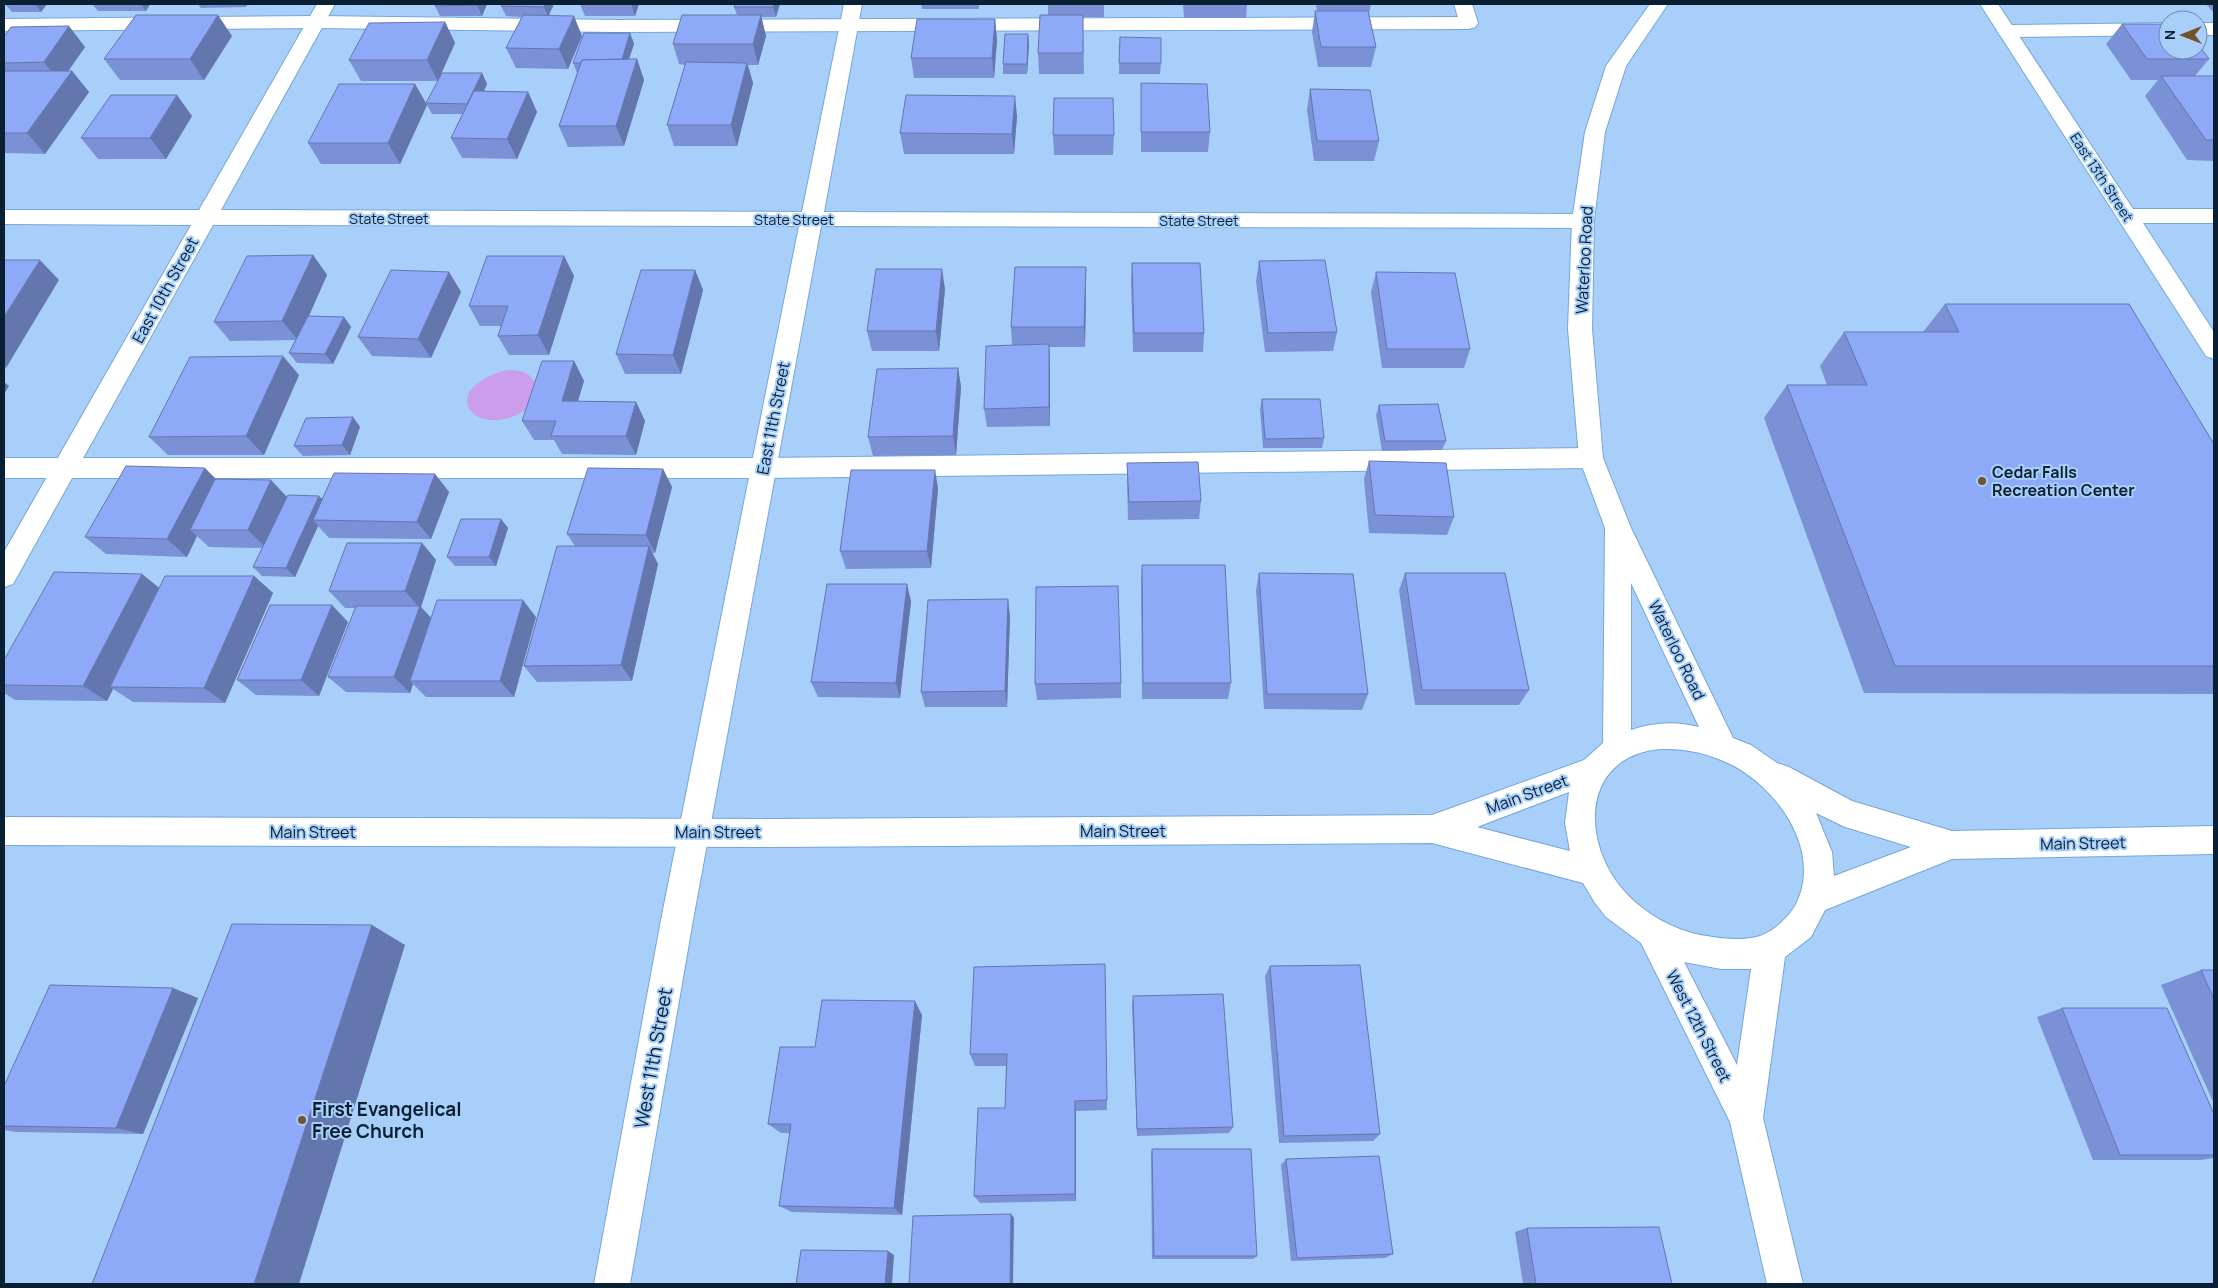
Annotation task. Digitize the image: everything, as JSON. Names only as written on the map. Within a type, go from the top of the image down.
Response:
[{"type":"street","points":[[4,25],[321,13],[614,26],[852,14],[1468,23],[1463,4]]},
{"type":"street","name":"Waterloo Road","points":[[1659,4],[1616,66],[1595,132],[1583,221],[1580,329],[1592,458],[1618,528],[1722,745]]},
{"type":"street","name":"East 13th Street","points":[[1989,4],[2214,350]]},
{"type":"street","name":"East 10th Street","points":[[4,576],[321,13]]},
{"type":"street","name":"East 11th Street","points":[[694,832],[852,14]]},
{"type":"street","points":[[2007,31],[2158,29]]},
{"type":"street","points":[[2128,216],[2214,216]]},
{"type":"street","name":"State Street","points":[[4,217],[1583,221]]},
{"type":"street","points":[[4,468],[764,468],[1592,458]]},
{"type":"street","name":"Waterloo Road","points":[[1617,749],[1618,528]]},
{"type":"street","points":[[1685,736],[1722,745],[1758,765],[1788,793],[1810,827],[1819,863],[1816,898],[1799,928],[1770,948],[1733,956],[1692,950],[1652,933],[1617,905],[1592,871],[1580,835],[1580,800],[1593,770],[1617,749],[1648,737],[1685,736]]},
{"type":"street","name":"Main Street","points":[[1758,765],[1845,813],[1952,845],[2214,840]]},
{"type":"street","name":"Main Street","points":[[1432,829],[1593,770]]},
{"type":"street","name":"Main Street","points":[[4,831],[694,832],[1432,829],[1592,871]]},
{"type":"street","name":"West 11th Street","points":[[612,1284],[694,832]]},
{"type":"street","name":"Main Street","points":[[1816,898],[1952,845]]},
{"type":"street","name":"West 12th Street","points":[[1652,933],[1746,1118],[1785,1284]]},
{"type":"street","name":"West 12th Street","points":[[1746,1118],[1770,948]]},
{"type":"shaded area","points":[[509,370],[526,373],[535,382],[537,386],[531,404],[519,414],[502,420],[485,419],[477,416],[471,411],[467,403],[472,389],[486,378]]},
{"type":"building","points":[[436,4],[478,4],[435,6]]},
{"type":"building","points":[[502,4],[545,4],[544,7],[501,6]]},
{"type":"building","points":[[735,4],[774,4],[773,7],[734,7]]},
{"type":"building","points":[[1315,11],[1368,11],[1376,47],[1321,47]]},
{"type":"building","points":[[136,15],[218,15],[190,59],[104,59]]},
{"type":"building","points":[[523,15],[574,16],[559,49],[506,48]]},
{"type":"building","points":[[682,15],[761,15],[753,44],[673,44]]},
{"type":"building","points":[[1040,15],[1083,15],[1083,53],[1038,53]]},
{"type":"building","points":[[917,19],[995,19],[992,58],[911,58]]},
{"type":"building","points":[[445,22],[427,60],[349,60],[369,23]]},
{"type":"building","points":[[2122,24],[2158,24],[2158,59],[2147,59]]},
{"type":"building","points":[[69,26],[44,62],[4,63],[4,37],[11,27]]},
{"type":"building","points":[[584,33],[630,33],[622,59],[582,60],[581,63],[573,63]]},
{"type":"building","points":[[1005,34],[1028,34],[1027,64],[1003,64]]},
{"type":"building","points":[[1120,37],[1161,38],[1161,63],[1119,63]]},
{"type":"building","points":[[637,59],[616,126],[559,126],[582,60]]},
{"type":"building","points":[[686,62],[747,63],[731,125],[667,125]]},
{"type":"building","points":[[4,71],[72,71],[27,133],[4,133]]},
{"type":"building","points":[[442,73],[482,73],[467,104],[426,103]]},
{"type":"building","points":[[2161,76],[2214,76],[2214,140],[2206,140]]},
{"type":"building","points":[[1141,83],[1207,84],[1210,132],[1141,132]]},
{"type":"building","points":[[339,84],[415,84],[388,143],[308,143]]},
{"type":"building","points":[[1310,89],[1370,90],[1379,141],[1317,141]]},
{"type":"building","points":[[474,91],[528,92],[507,139],[451,138]]},
{"type":"building","points":[[111,95],[177,95],[150,138],[81,138]]},
{"type":"building","points":[[906,95],[1015,96],[1012,134],[900,133]]},
{"type":"building","points":[[1054,98],[1113,98],[1114,135],[1053,135]]},
{"type":"building","points":[[313,255],[282,321],[214,322],[247,256]]},
{"type":"building","points":[[487,256],[564,256],[538,335],[498,336],[508,306],[469,306]]},
{"type":"building","points":[[4,260],[40,260],[4,317]]},
{"type":"building","points":[[1325,260],[1337,332],[1268,333],[1259,261]]},
{"type":"building","points":[[1132,263],[1200,263],[1204,333],[1134,333]]},
{"type":"building","points":[[1015,267],[1086,267],[1084,327],[1011,327]]},
{"type":"building","points":[[876,269],[942,269],[936,331],[867,331]]},
{"type":"building","points":[[391,270],[449,272],[418,339],[358,337]]},
{"type":"building","points":[[641,270],[695,270],[673,355],[616,354]]},
{"type":"building","points":[[1376,272],[1455,273],[1470,349],[1387,349]]},
{"type":"building","name":"Cedar Falls Recreation Center","points":[[1945,304],[2129,304],[2214,444],[2214,666],[1895,666],[1787,385],[1867,385],[1844,332],[1959,332]]},
{"type":"building","points":[[308,316],[344,317],[325,354],[289,353]]},
{"type":"building","points":[[1049,344],[1049,407],[984,409],[986,346]]},
{"type":"building","points":[[283,356],[246,436],[149,437],[190,357]]},
{"type":"building","points":[[542,361],[574,361],[562,401],[636,402],[626,436],[551,436],[556,421],[522,421]]},
{"type":"building","points":[[958,368],[953,436],[868,437],[877,369]]},
{"type":"building","points":[[1262,399],[1320,399],[1324,438],[1265,439]]},
{"type":"building","points":[[1438,404],[1446,441],[1385,441],[1379,405]]},
{"type":"building","points":[[353,417],[342,445],[294,446],[306,418]]},
{"type":"building","points":[[1369,461],[1446,463],[1454,517],[1375,515]]},
{"type":"building","points":[[1198,462],[1201,501],[1129,502],[1127,463]]},
{"type":"building","points":[[126,466],[205,468],[167,539],[85,537]]},
{"type":"building","points":[[588,468],[663,469],[646,535],[567,534]]},
{"type":"building","points":[[851,470],[935,470],[927,551],[840,551]]},
{"type":"building","points":[[334,473],[435,474],[417,522],[313,520]]},
{"type":"building","points":[[215,479],[271,480],[248,530],[190,530]]},
{"type":"building","points":[[288,495],[319,496],[286,568],[253,567]]},
{"type":"building","points":[[461,519],[501,519],[489,557],[447,557]]},
{"type":"building","points":[[347,543],[422,543],[405,591],[329,591]]},
{"type":"building","points":[[557,546],[649,546],[621,665],[524,666]]},
{"type":"building","points":[[1142,565],[1225,565],[1231,683],[1143,683]]},
{"type":"building","points":[[54,572],[142,574],[83,686],[4,685],[4,660]]},
{"type":"building","points":[[1259,573],[1353,574],[1368,694],[1267,694]]},
{"type":"building","points":[[1405,573],[1505,573],[1529,690],[1422,690]]},
{"type":"building","points":[[165,576],[254,576],[204,688],[110,687]]},
{"type":"building","points":[[827,584],[907,584],[896,683],[811,682]]},
{"type":"building","points":[[1118,586],[1121,683],[1035,684],[1036,587]]},
{"type":"building","points":[[1008,599],[1005,691],[921,692],[928,600]]},
{"type":"building","points":[[437,600],[523,600],[500,681],[410,681]]},
{"type":"building","points":[[270,605],[332,605],[301,680],[237,680]]},
{"type":"building","points":[[356,606],[420,606],[394,677],[328,677]]},
{"type":"building","points":[[232,924],[372,925],[254,1284],[92,1284]]},
{"type":"building","points":[[1105,964],[1107,1100],[1075,1101],[1075,1194],[974,1196],[978,1108],[1005,1108],[1007,1054],[970,1054],[974,967]]},
{"type":"building","points":[[1360,965],[1380,1134],[1284,1136],[1270,966]]},
{"type":"building","points":[[2201,970],[2214,970],[2214,999]]},
{"type":"building","points":[[50,985],[173,988],[116,1128],[4,1126],[4,1086]]},
{"type":"building","points":[[1223,994],[1233,1127],[1137,1129],[1133,996]]},
{"type":"building","points":[[822,1000],[915,1001],[894,1208],[779,1206],[791,1124],[768,1124],[780,1047],[815,1047]]},
{"type":"building","points":[[2062,1008],[2167,1008],[2214,1114],[2214,1155],[2120,1155]]},
{"type":"building","points":[[1152,1149],[1251,1149],[1257,1256],[1154,1256]]},
{"type":"building","points":[[1379,1156],[1393,1254],[1297,1258],[1286,1159]]},
{"type":"building","points":[[1011,1214],[1010,1284],[909,1284],[913,1216]]},
{"type":"building","points":[[1659,1227],[1672,1284],[1536,1284],[1527,1228]]},
{"type":"building","points":[[801,1250],[888,1251],[885,1284],[796,1284]]},
{"type":"place","name":"Cedar Falls Recreation Center","points":[[1982,481]]},
{"type":"place","name":"First Evangelical Free Church","points":[[302,1120]]}]
